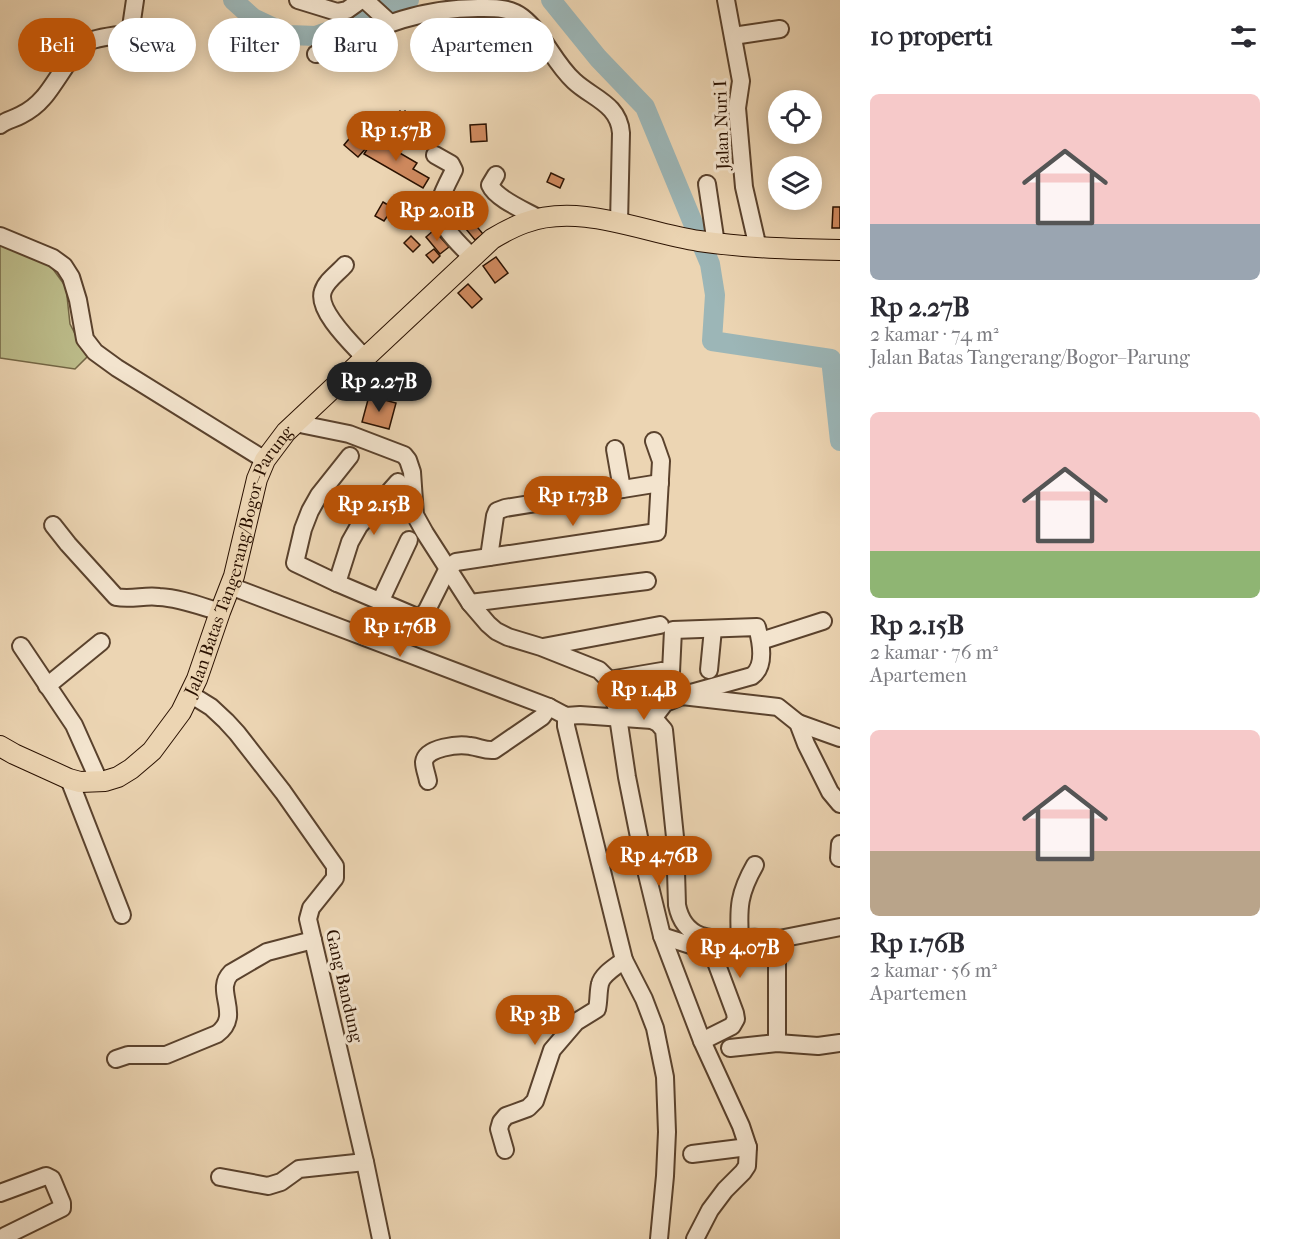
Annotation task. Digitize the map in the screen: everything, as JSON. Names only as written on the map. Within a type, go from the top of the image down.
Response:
[{"type":"main road","name":"Jalan Batas Tangerang/Bogor–Parung","points":[[0,746],[80,782],[105,781],[118,777],[131,770],[152,751],[182,712],[197,679],[232,581],[257,479],[265,460],[295,423],[492,239],[525,222],[561,216],[577,216],[716,244],[758,248],[840,250]]},
{"type":"street","points":[[132,18],[135,0]]},
{"type":"street","points":[[298,0],[337,12],[366,2],[384,18]]},
{"type":"street","name":"Jalan Nuri I","points":[[726,0],[741,81],[737,108],[744,187],[758,248]]},
{"type":"street","points":[[398,20],[463,8],[496,8],[508,10],[520,16],[533,28],[573,81],[610,107],[617,117],[621,133],[619,223]]},
{"type":"street","points":[[733,36],[780,29]]},
{"type":"street","points":[[0,124],[21,115],[45,97],[78,47],[84,43],[108,37]]},
{"type":"street","points":[[435,155],[451,164],[454,170],[439,202],[439,214],[454,240],[472,256]]},
{"type":"street","points":[[496,175],[490,184],[494,191],[540,219]]},
{"type":"street","points":[[707,184],[716,244]]},
{"type":"street","points":[[0,236],[53,258],[64,266],[71,277],[78,300],[86,339],[95,352],[265,460]]},
{"type":"street","points":[[345,265],[326,285],[321,300],[326,313],[364,358]]},
{"type":"street","points":[[295,423],[350,434],[404,455],[412,472],[416,515],[471,603],[488,624],[508,637],[541,647],[599,670],[609,680],[641,851],[662,936],[702,1041],[741,1126],[748,1147],[747,1166],[710,1210],[695,1239]]},
{"type":"street","points":[[350,456],[314,503],[303,529],[296,562],[299,566],[417,617],[423,615],[448,568],[456,562],[657,532],[661,461],[654,441]]},
{"type":"street","points":[[615,449],[622,489]]},
{"type":"street","points":[[337,583],[354,534],[398,482]]},
{"type":"street","points":[[489,557],[495,516],[497,512],[505,508],[660,483]]},
{"type":"street","points":[[53,525],[116,597],[126,599],[156,596],[189,602],[220,612]]},
{"type":"street","points":[[380,602],[409,540]]},
{"type":"street","points":[[232,581],[549,707],[573,715],[617,714],[658,723],[664,730],[676,847],[677,905],[681,920],[690,930],[704,938],[763,938],[774,944],[777,955],[777,1043]]},
{"type":"street","points":[[232,581],[540,693],[567,704],[573,715]]},
{"type":"street","points":[[471,603],[647,581]]},
{"type":"street","points":[[761,641],[823,621]]},
{"type":"street","points":[[541,647],[660,625]]},
{"type":"street","points":[[609,680],[666,672],[673,630],[757,627],[761,641],[757,672],[752,676],[719,684],[665,703],[652,720]]},
{"type":"street","points":[[709,670],[713,629]]},
{"type":"street","points":[[47,686],[101,642]]},
{"type":"street","points":[[21,646],[74,725],[99,781]]},
{"type":"street","name":"Gang Bandung","points":[[190,694],[211,707],[237,734],[290,801],[335,866],[335,878],[311,908],[308,919],[381,1239]]},
{"type":"street","points":[[682,696],[778,707],[798,723],[840,738]]},
{"type":"street","points":[[617,714],[664,699]]},
{"type":"street","points":[[428,781],[424,762],[429,752],[464,745],[494,750],[542,717],[549,707]]},
{"type":"street","points":[[573,715],[566,726],[599,862],[624,960],[644,999],[655,1028],[665,1077],[667,1132],[659,1239]]},
{"type":"street","points":[[798,723],[830,792],[840,804]]},
{"type":"street","points":[[69,779],[122,915]]},
{"type":"street","points":[[740,939],[738,913],[743,890],[755,865]]},
{"type":"street","points":[[768,941],[840,927]]},
{"type":"street","points":[[662,936],[713,954],[736,1019],[732,1026],[702,1041]]},
{"type":"street","points":[[116,1059],[128,1055],[166,1054],[217,1034],[225,1029],[229,1018],[225,988],[227,977],[231,973],[267,952],[313,940]]},
{"type":"street","points":[[505,1150],[499,1129],[501,1122],[506,1116],[528,1108],[535,1101],[552,1050],[576,1022],[597,1009],[602,978],[624,960]]},
{"type":"street","points":[[729,1047],[777,1043],[818,1046],[840,1043]]},
{"type":"street","points":[[692,1155],[748,1147]]},
{"type":"street","points":[[220,1178],[268,1186],[281,1182],[299,1168],[365,1161]]},
{"type":"street","points":[[0,1193],[46,1176],[52,1179],[63,1206],[5,1236]]},
{"type":"green space","points":[[0,243],[50,265],[66,287],[70,324],[87,357],[75,369],[0,358]]},
{"type":"building","points":[[400,111],[402,113],[405,111],[419,126],[406,137],[392,122],[396,119],[393,116]]},
{"type":"building","points":[[486,124],[487,141],[471,142],[470,125]]},
{"type":"building","points":[[353,134],[367,147],[358,157],[344,145]]},
{"type":"building","points":[[374,138],[417,163],[413,169],[429,178],[423,188],[364,154]]},
{"type":"building","points":[[551,173],[564,179],[560,188],[547,182]]},
{"type":"building","points":[[421,192],[432,200],[418,219],[407,211]]},
{"type":"building","points":[[383,202],[393,208],[384,221],[375,216]]},
{"type":"building","points":[[460,206],[483,234],[475,240],[452,212]]},
{"type":"building","points":[[833,207],[840,207],[840,228],[832,228]]},
{"type":"building","points":[[434,230],[449,247],[440,254],[426,237]]},
{"type":"building","points":[[411,236],[420,245],[413,252],[404,243]]},
{"type":"building","points":[[434,249],[440,256],[433,263],[426,255]]},
{"type":"building","points":[[496,257],[508,273],[495,283],[483,266]]},
{"type":"building","points":[[468,284],[482,299],[472,308],[458,293]]},
{"type":"building","points":[[369,396],[396,403],[389,429],[362,422]]},
{"type":"waterway","points":[[233,0],[253,18],[289,35],[316,36],[409,0]]},
{"type":"waterway","points":[[551,0],[598,58],[645,107],[710,264],[715,295],[712,341],[831,359],[840,441]]}]
